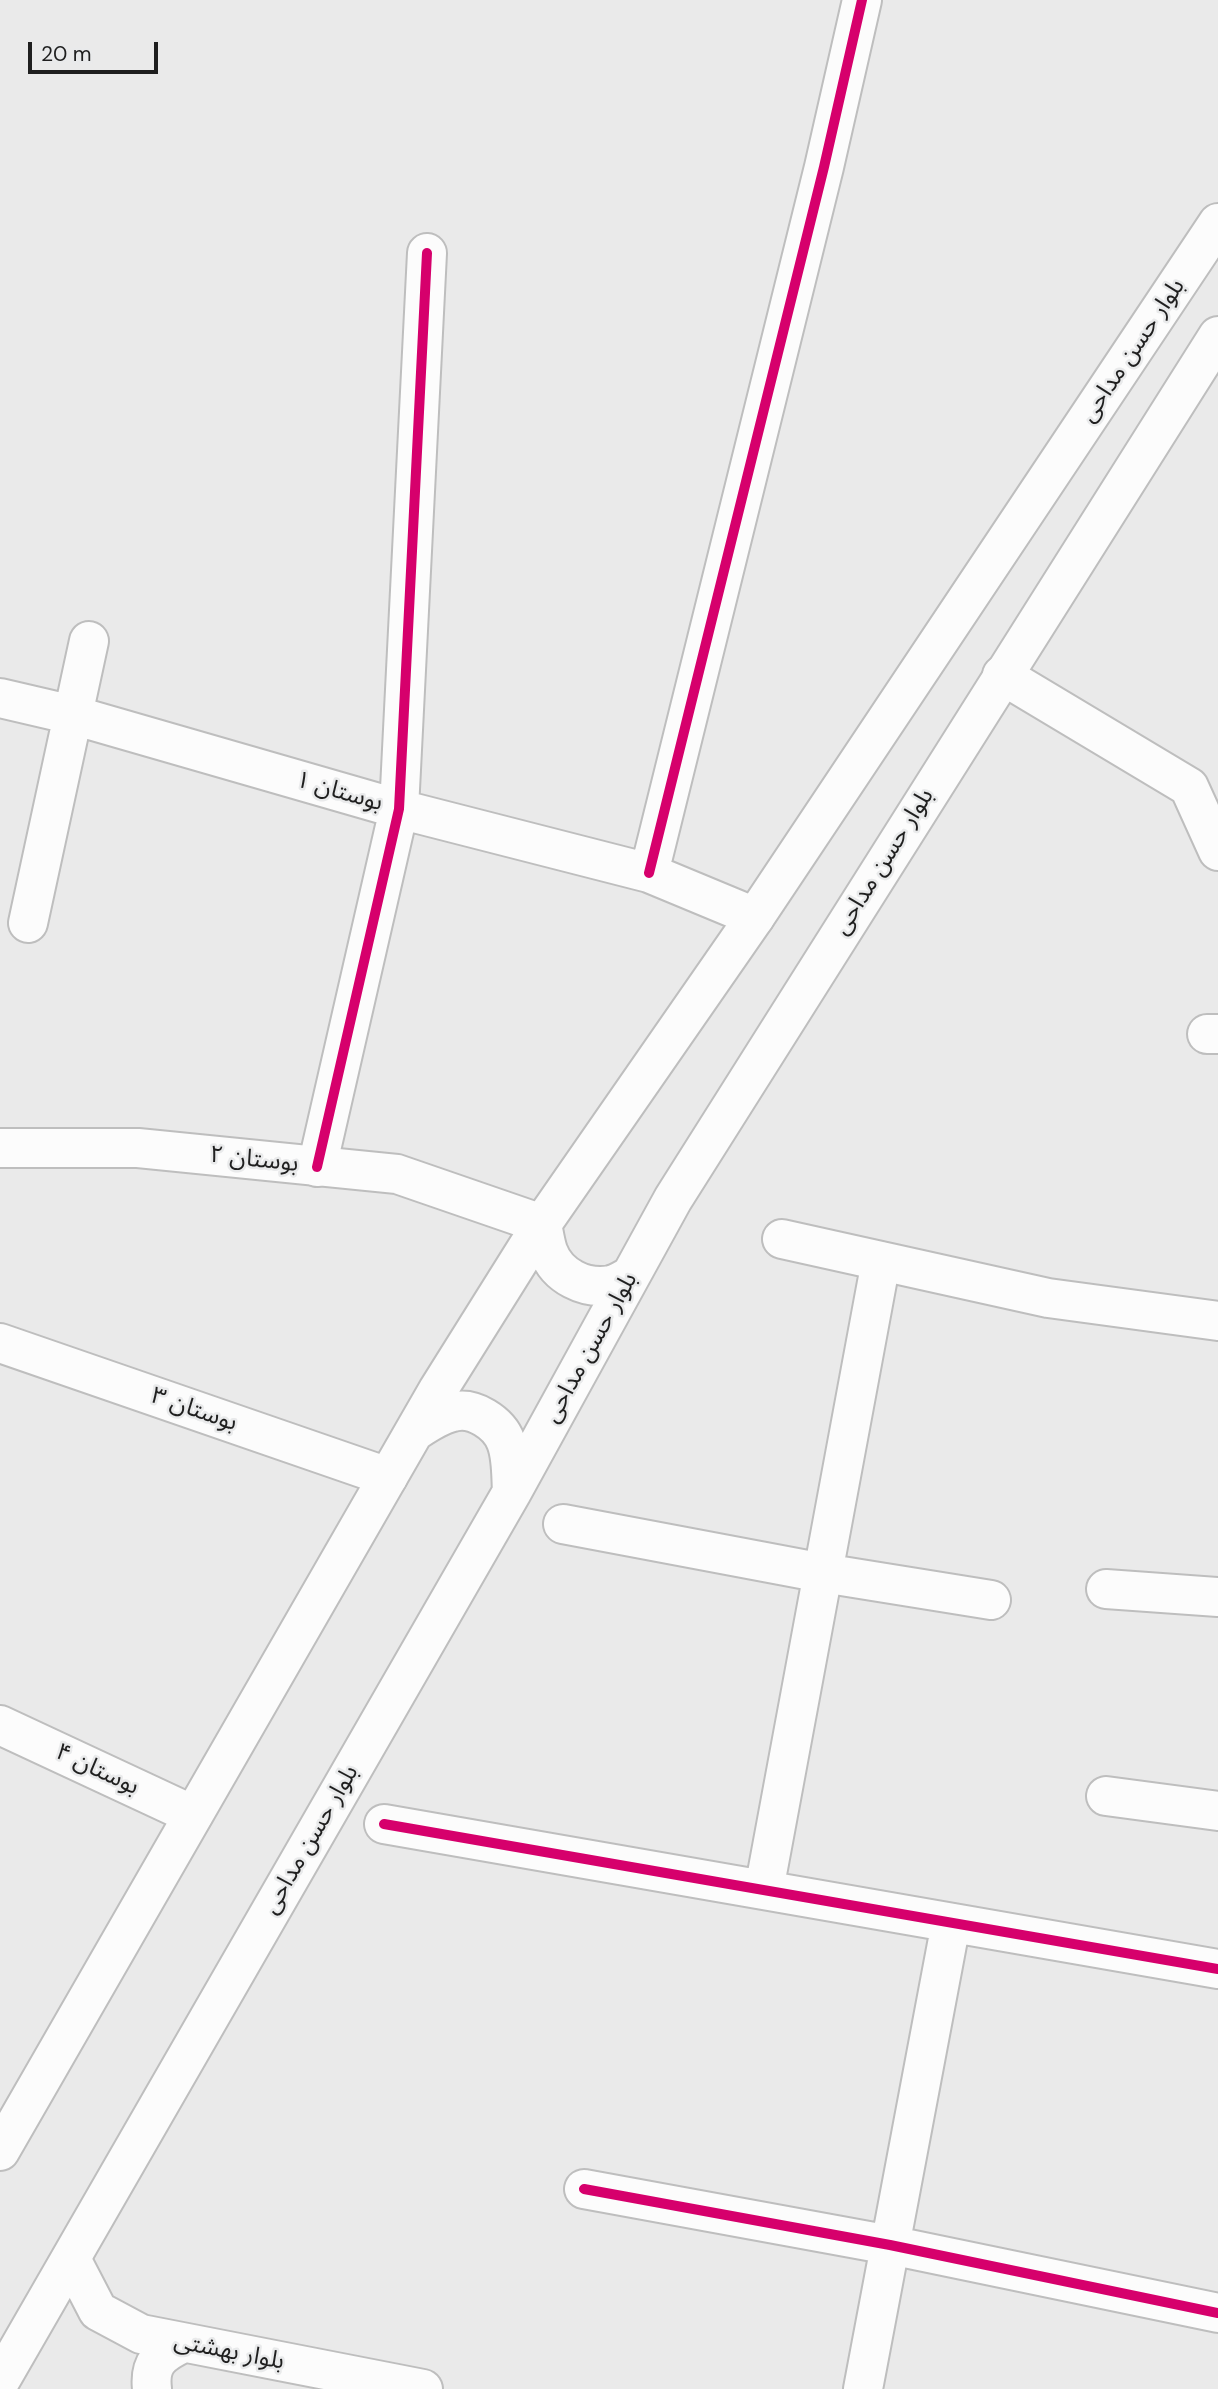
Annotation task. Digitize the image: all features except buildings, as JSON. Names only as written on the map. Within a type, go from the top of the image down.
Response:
[{"type":"street","points":[[649,873],[824,167],[862,0]]},
{"type":"street","name":"بلوار حسن مداحی","points":[[1,2148],[414,1432],[542,1224],[755,917],[1218,223]]},
{"type":"street","points":[[317,1167],[399,809],[427,253]]},
{"type":"street","name":"بلوار حسن مداحی","points":[[0,2381],[512,1492],[673,1199],[1218,336]]},
{"type":"street","points":[[27,923],[89,641]]},
{"type":"street","points":[[1002,675],[1189,787],[1218,850]]},
{"type":"street","name":"بوستان ۱","points":[[0,698],[73,715],[399,809],[649,873],[755,917]]},
{"type":"street","name":"بوستان ۲","points":[[0,1148],[138,1148],[397,1174],[542,1224]]},
{"type":"street","points":[[542,1224],[549,1253],[563,1274],[581,1283],[600,1285],[613,1284],[631,1275]]},
{"type":"street","points":[[782,1239],[1048,1298],[1218,1321]]},
{"type":"street","points":[[764,1890],[881,1261]]},
{"type":"street","name":"بوستان ۳","points":[[0,1343],[388,1477]]},
{"type":"street","points":[[414,1432],[438,1417],[456,1410],[475,1413],[493,1424],[506,1441],[512,1492]]},
{"type":"street","points":[[563,1524],[823,1573],[991,1600]]},
{"type":"street","points":[[1106,1589],[1218,1597]]},
{"type":"street","name":"بوستان ۴","points":[[0,1726],[193,1815]]},
{"type":"street","points":[[1106,1796],[1218,1811]]},
{"type":"street","points":[[384,1824],[1218,1969]]},
{"type":"street","points":[[863,2389],[951,1923]]},
{"type":"street","points":[[584,2189],[890,2245],[1218,2313]]},
{"type":"street","name":"بلوار بهشتی","points":[[71,2259],[98,2311],[141,2334],[423,2389]]},
{"type":"street","points":[[152,2389],[150,2374],[162,2353],[183,2343]]},
{"type":"cycle path","points":[[649,873],[824,167],[862,0]]},
{"type":"cycle path","points":[[317,1167],[399,809],[427,253]]},
{"type":"cycle path","points":[[384,1824],[1218,1969]]},
{"type":"cycle path","points":[[584,2189],[890,2245],[1218,2313]]}]
